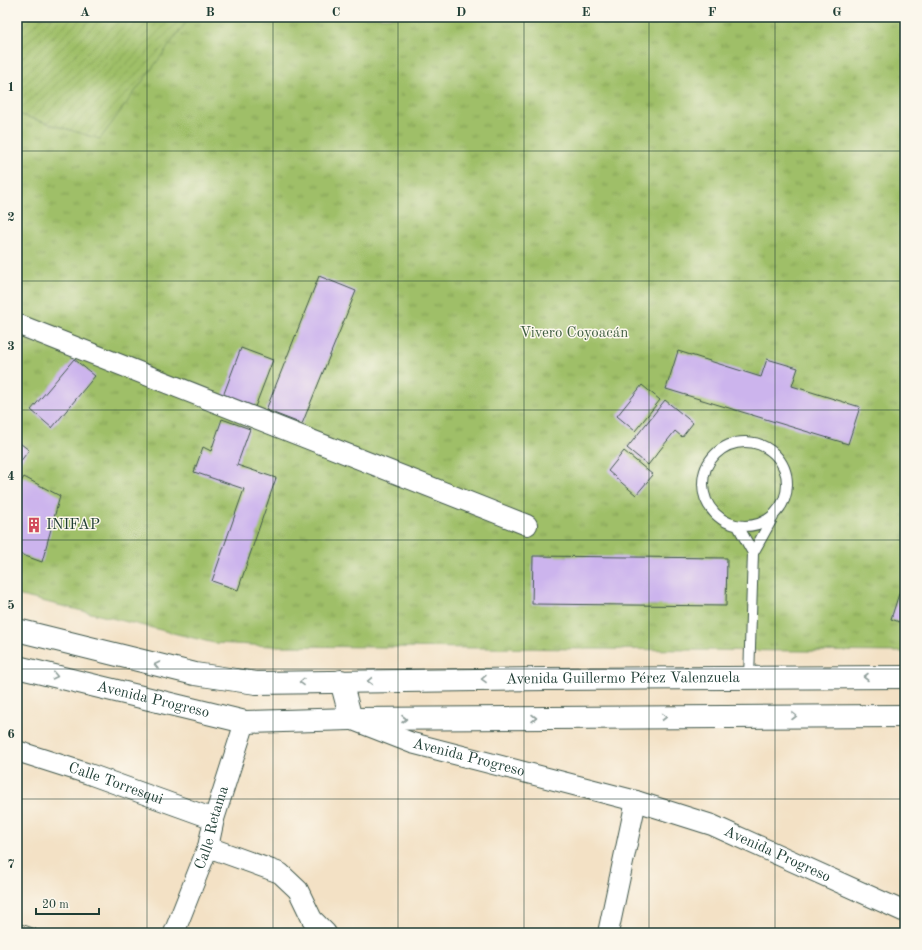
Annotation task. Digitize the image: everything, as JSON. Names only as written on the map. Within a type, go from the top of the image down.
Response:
[{"type":"street","points":[[17,324],[527,525]]},
{"type":"street","points":[[17,630],[195,674],[256,682],[341,682],[351,719],[905,716]]},
{"type":"street","name":"Avenida Progreso","points":[[17,667],[245,722],[351,719],[412,743],[636,801],[712,825],[905,912]]},
{"type":"street","name":"Avenida Guillermo Pérez Valenzuela","points":[[341,682],[905,677]]},
{"type":"street","name":"Calle Retama","points":[[174,933],[208,846],[214,819],[245,722]]},
{"type":"street","name":"Calle Torresqui","points":[[17,751],[89,774],[214,819]]},
{"type":"street","points":[[608,933],[636,801]]},
{"type":"street","points":[[208,846],[280,873],[298,890],[312,919],[326,933]]},
{"type":"lane","points":[[749,678],[753,553],[774,514],[782,504],[786,491],[786,478],[782,466],[774,455],[764,447],[751,443],[738,443],[726,447],[715,455],[707,466],[703,478],[703,491],[707,503],[714,514],[726,522],[738,526],[751,526],[764,522],[774,514]]},
{"type":"lane","points":[[738,526],[753,553]]},
{"type":"green space","name":"Vivero Coyoacán","points":[[17,17],[905,17],[905,652],[271,646],[214,643],[17,595]]},
{"type":"green space","points":[[17,17],[190,17],[100,139],[17,114]]},
{"type":"building","points":[[319,276],[356,291],[302,424],[266,410]]},
{"type":"building","points":[[241,348],[273,360],[255,407],[223,396]]},
{"type":"building","points":[[678,351],[761,377],[767,359],[798,368],[792,386],[860,407],[848,444],[666,389]]},
{"type":"building","points":[[74,359],[95,376],[52,428],[31,410]]},
{"type":"building","points":[[642,385],[660,400],[635,431],[617,416]]},
{"type":"building","points":[[665,400],[693,423],[682,437],[675,431],[648,465],[627,448]]},
{"type":"building","points":[[222,419],[250,429],[237,465],[276,478],[238,590],[212,581],[244,489],[194,472],[203,447],[211,451]]},
{"type":"building","points":[[17,441],[29,450],[17,466]]},
{"type":"building","points":[[624,451],[653,475],[636,495],[608,471]]},
{"type":"building","name":"INIFAP","points":[[24,477],[60,496],[42,562],[17,553],[17,488]]},
{"type":"building","points":[[533,556],[727,558],[726,606],[532,604]]},
{"type":"building","points":[[903,581],[905,582],[905,624],[891,619]]},
{"type":"building","points":[[21,924],[36,929],[35,933],[17,933],[17,930],[18,931]]},
{"type":"place","name":"INIFAP","points":[[34,525]]}]
